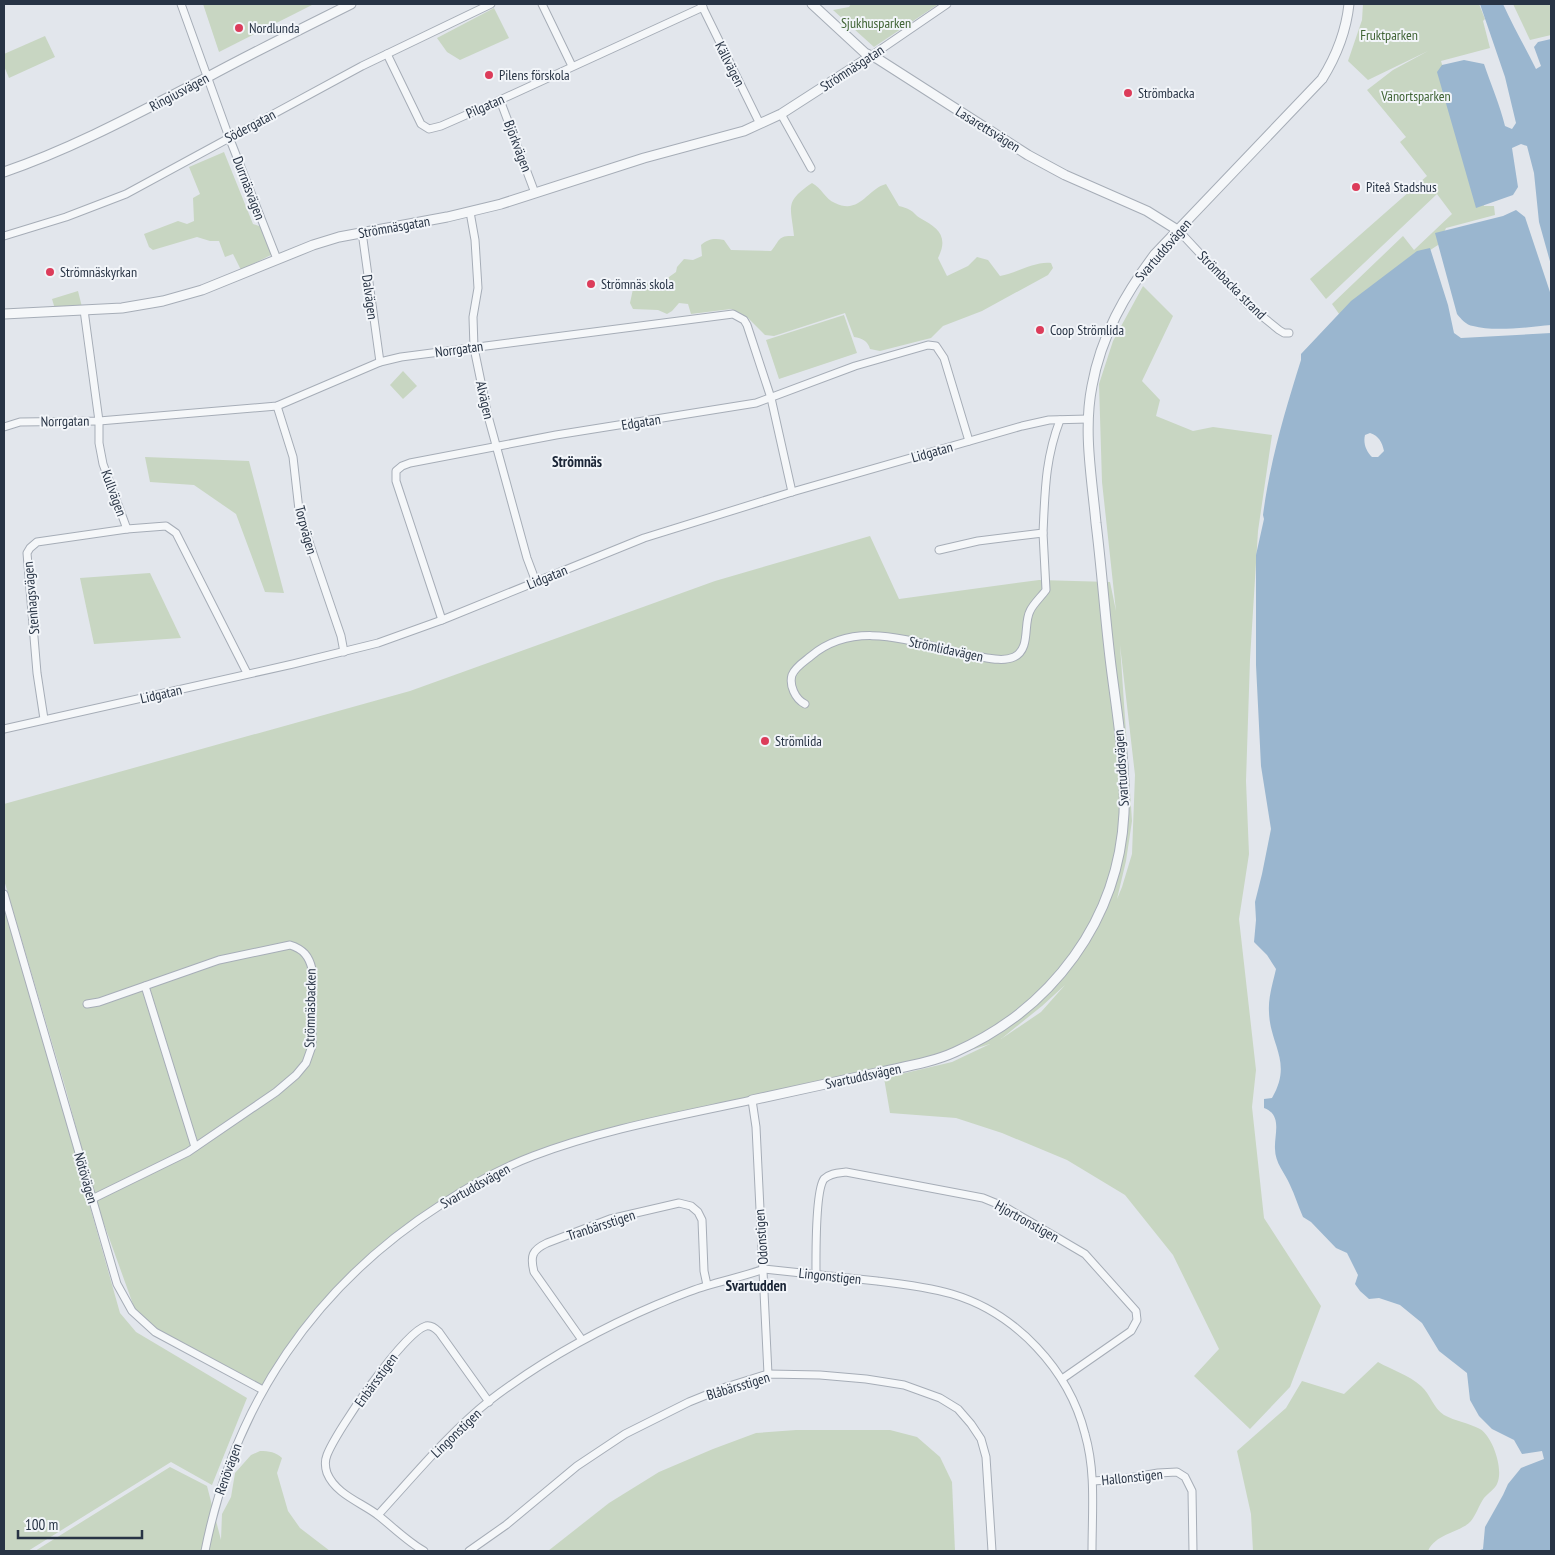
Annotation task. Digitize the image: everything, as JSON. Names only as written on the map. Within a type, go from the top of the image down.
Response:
[{"type":"street","name":"Durrnäsvägen","points":[[181,4],[229,137],[277,259]]},
{"type":"street","name":"Ringiusvägen","points":[[4,172],[75,143],[154,105],[351,4]]},
{"type":"street","name":"Södergatan","points":[[4,236],[66,218],[126,194],[229,137],[387,54],[491,4]]},
{"type":"street","points":[[542,4],[572,66]]},
{"type":"street","name":"Lasarettsvägen","points":[[812,4],[840,31],[871,56],[1005,141],[1065,175],[1147,211],[1179,231]]},
{"type":"street","name":"Strömnäsgatan","points":[[4,314],[122,308],[180,297],[215,285],[313,245],[362,232],[470,212],[644,158],[728,136],[781,114],[947,4]]},
{"type":"street","name":"Svartuddsvägen","points":[[263,1390],[296,1339],[332,1294],[365,1262],[425,1215],[462,1191],[501,1170],[562,1145],[595,1135],[910,1066],[953,1053],[989,1035],[1015,1018],[1041,996],[1078,952],[1105,901],[1118,857],[1124,816],[1124,793],[1092,484],[1088,419],[1091,388],[1097,361],[1106,335],[1119,309],[1156,254],[1322,79],[1343,39],[1349,4]]},
{"type":"street","name":"Pilgatan","points":[[387,54],[421,124],[429,129],[441,126],[666,25],[702,5]]},
{"type":"street","name":"Källvägen","points":[[702,5],[760,124]]},
{"type":"street","name":"Björkvägen","points":[[500,100],[535,193]]},
{"type":"street","points":[[781,114],[811,168]]},
{"type":"street","name":"Alvägen","points":[[470,212],[475,240],[478,288],[473,316],[474,348],[488,416],[527,558],[536,582]]},
{"type":"street","name":"Strömbacka strand","points":[[1179,231],[1247,304],[1279,330],[1289,333]]},
{"type":"street","name":"Dalvägen","points":[[362,232],[380,362]]},
{"type":"street","name":"Kullvägen","points":[[84,310],[103,464],[127,529],[166,526],[176,533],[248,673]]},
{"type":"street","name":"Norrgatan","points":[[4,427],[20,422],[99,420],[277,406],[380,362],[401,357],[733,314],[744,320],[747,325],[771,398],[792,492]]},
{"type":"street","name":"Edgatan","points":[[442,620],[396,481],[396,471],[410,463],[556,435],[730,408],[771,398],[855,366],[928,344],[936,346],[944,358],[969,441]]},
{"type":"street","name":"Torpvägen","points":[[277,406],[293,457],[299,510],[341,636],[344,652]]},
{"type":"street","name":"Lidgatan","points":[[4,729],[344,652],[406,634],[644,538],[792,492],[1022,426],[1049,420],[1088,419]]},
{"type":"street","name":"Strömlidavägen","points":[[805,704],[799,701],[794,692],[792,676],[795,670],[816,652],[855,636],[871,634],[986,658],[1006,659],[1016,656],[1022,650],[1025,640],[1026,621],[1030,611],[1046,590],[1043,533],[1045,482],[1051,444],[1060,420]]},
{"type":"street","name":"Stenhagsvägen","points":[[44,719],[34,637],[27,553],[37,542],[127,529]]},
{"type":"street","points":[[939,550],[978,541],[1043,533]]},
{"type":"street","name":"Nötövägen","points":[[4,894],[117,1284],[125,1301],[138,1318],[163,1337],[263,1390]]},
{"type":"street","name":"Strömnäsbacken","points":[[87,1004],[99,1002],[219,960],[290,945],[297,947],[305,953],[311,962],[312,1046],[306,1063],[291,1081],[178,1158],[92,1199]]},
{"type":"street","points":[[145,986],[195,1147]]},
{"type":"street","name":"Odonstigen","points":[[752,1100],[756,1127],[768,1374]]},
{"type":"street","name":"Hjortronstigen","points":[[816,1274],[816,1237],[820,1196],[823,1180],[830,1175],[846,1172],[983,1198],[1005,1207],[1085,1254],[1136,1311],[1137,1320],[1131,1331],[1062,1379]]},
{"type":"street","name":"Tranbärsstigen","points":[[582,1340],[534,1272],[531,1261],[533,1253],[540,1246],[610,1219],[680,1203],[691,1206],[698,1212],[702,1220],[704,1271],[707,1286]]},
{"type":"street","name":"Lingonstigen","points":[[378,1515],[443,1445],[489,1402],[582,1340],[654,1306],[707,1286],[764,1269],[906,1285],[952,1294],[971,1300],[1009,1323],[1030,1340],[1048,1359],[1062,1379],[1076,1407],[1085,1434],[1093,1481],[1092,1551]]},
{"type":"street","name":"Enbärsstigen","points":[[378,1515],[348,1496],[334,1484],[328,1474],[325,1463],[327,1454],[353,1410],[397,1350],[418,1330],[426,1326],[432,1326],[439,1332],[489,1402]]},
{"type":"street","name":"Blåbärsstigen","points":[[469,1551],[506,1525],[577,1466],[625,1434],[689,1402],[726,1387],[768,1374],[820,1375],[904,1385],[940,1398],[958,1409],[972,1424],[981,1439],[986,1457],[992,1551]]},
{"type":"street","name":"Renövägen","points":[[205,1551],[224,1479],[236,1445],[263,1390]]},
{"type":"street","name":"Hallonstigen","points":[[1093,1481],[1177,1472],[1185,1477],[1192,1491],[1193,1551]]},
{"type":"street","points":[[378,1515],[424,1551]]},
{"type":"green space","name":"Nordlunda","points":[[203,4],[314,4],[219,52]]},
{"type":"green space","name":"Sjukhusparken","points":[[851,4],[937,5],[874,47],[833,10],[849,7]]},
{"type":"green space","name":"Vänortsparken","points":[[1363,4],[1479,4],[1485,19],[1483,21],[1490,48],[1441,61],[1484,206],[1494,206],[1495,215],[1446,228],[1438,245],[1418,258],[1342,318],[1332,304],[1403,236],[1414,250],[1452,214],[1437,194],[1326,299],[1310,279],[1427,176],[1400,142],[1406,137],[1367,90],[1393,70],[1428,51],[1368,80],[1348,61],[1362,20]]},
{"type":"green space","points":[[1513,4],[1551,4],[1551,35],[1530,40]]},
{"type":"green space","points":[[494,8],[509,38],[460,60],[447,52],[437,38]]},
{"type":"green space","points":[[45,36],[55,57],[9,78],[4,66],[4,54]]},
{"type":"green space","points":[[224,152],[253,224],[262,227],[273,254],[241,270],[233,254],[225,257],[219,241],[210,241],[197,237],[153,250],[149,247],[144,234],[178,221],[187,224],[194,221],[193,198],[200,194],[189,167]]},
{"type":"green space","points":[[812,183],[832,201],[844,206],[857,204],[879,187],[886,184],[899,206],[911,211],[937,229],[942,238],[938,258],[947,276],[968,266],[977,257],[988,260],[1000,276],[1032,265],[1045,263],[1051,263],[1053,268],[1048,275],[982,311],[943,326],[931,338],[880,351],[870,349],[864,340],[854,337],[845,313],[774,336],[765,335],[748,318],[731,309],[691,314],[688,304],[679,303],[667,314],[658,310],[633,309],[630,303],[633,289],[643,283],[662,282],[676,272],[677,267],[684,259],[693,260],[702,256],[701,245],[706,241],[714,239],[724,240],[731,250],[771,251],[780,239],[794,236],[791,205],[797,195]]},
{"type":"green space","points":[[1143,286],[1173,316],[1142,381],[1160,400],[1156,416],[1193,431],[1213,427],[1272,435],[1258,531],[1250,659],[1246,781],[1249,854],[1239,919],[1256,1070],[1252,1107],[1264,1218],[1321,1306],[1290,1387],[1250,1429],[1194,1376],[1219,1349],[1173,1255],[1125,1195],[1067,1160],[1002,1133],[956,1118],[890,1113],[884,1078],[952,1062],[990,1044],[593,1135],[483,1178],[393,1239],[316,1317],[264,1393],[144,1321],[134,1307],[95,1199],[66,1090],[4,880],[4,804],[410,691],[715,581],[870,536],[899,599],[1039,580],[1110,582],[1116,611],[1102,482],[1099,384],[1113,341]],"holes":[[[1120,645],[1135,775],[1132,854],[1117,899],[1126,861],[1132,821]],[[1065,985],[1041,1012],[1001,1039],[1042,1006]]]},
{"type":"green space","points":[[78,291],[82,307],[55,309],[52,299]]},
{"type":"green space","points":[[844,315],[857,353],[779,379],[766,340]]},
{"type":"green space","points":[[403,371],[417,386],[403,399],[390,385]]},
{"type":"green space","points":[[145,457],[249,461],[284,593],[265,592],[236,514],[194,485],[150,482]]},
{"type":"green space","points":[[150,573],[181,638],[94,644],[80,578]]},
{"type":"green space","points":[[4,902],[120,1313],[136,1332],[247,1398],[212,1485],[171,1462],[28,1551],[4,1551]]},
{"type":"green space","points":[[1378,1362],[1416,1382],[1444,1415],[1476,1427],[1485,1433],[1493,1446],[1498,1463],[1499,1478],[1496,1486],[1484,1498],[1471,1521],[1437,1540],[1428,1551],[1253,1551],[1251,1514],[1237,1451],[1286,1408],[1302,1381],[1344,1394]]},
{"type":"green space","points":[[796,1430],[890,1430],[917,1437],[940,1457],[952,1482],[955,1551],[548,1551],[609,1503],[659,1472],[756,1433]]},
{"type":"green space","points":[[260,1451],[272,1452],[282,1458],[277,1473],[288,1511],[300,1528],[330,1551],[35,1551],[170,1467],[207,1486],[221,1540],[222,1514],[231,1497],[235,1473],[251,1455]]},
{"type":"water","points":[[1480,4],[1503,4],[1536,69],[1541,66],[1534,47],[1538,42],[1551,39],[1551,265],[1539,222],[1534,173],[1527,146],[1521,144],[1512,148],[1518,187],[1513,195],[1476,208],[1437,72],[1442,65],[1464,60],[1484,64],[1505,126],[1512,129],[1516,123],[1505,77]]},
{"type":"water","points":[[1516,210],[1525,217],[1551,295],[1551,325],[1501,329],[1481,328],[1470,325],[1464,322],[1457,314],[1435,233],[1503,216]]},
{"type":"water","points":[[1430,248],[1448,305],[1454,333],[1461,338],[1551,333],[1551,1551],[1477,1551],[1483,1549],[1485,1527],[1508,1484],[1521,1468],[1544,1459],[1542,1451],[1522,1454],[1514,1440],[1492,1429],[1479,1416],[1470,1400],[1467,1373],[1439,1351],[1422,1323],[1400,1305],[1379,1298],[1369,1299],[1360,1291],[1355,1284],[1358,1275],[1347,1253],[1336,1248],[1311,1222],[1303,1217],[1275,1154],[1276,1120],[1270,1111],[1264,1108],[1264,1099],[1272,1098],[1281,1074],[1281,1064],[1270,1024],[1269,1012],[1270,995],[1276,969],[1267,955],[1254,942],[1255,902],[1271,829],[1261,766],[1256,665],[1256,555],[1264,519],[1266,495],[1279,436],[1301,360],[1301,354],[1351,301],[1417,251]],"holes":[[[1370,433],[1376,436],[1382,445],[1384,451],[1378,457],[1372,457],[1367,450],[1364,438],[1365,435]]]},
{"type":"place","name":"Nordlunda","points":[[239,28]]},
{"type":"place","name":"Pilens förskola","points":[[489,75]]},
{"type":"place","name":"Strömbacka","points":[[1128,93]]},
{"type":"place","name":"Piteå Stadshus","points":[[1356,187]]},
{"type":"place","name":"Strömnäskyrkan","points":[[50,272]]},
{"type":"place","name":"Strömnäs skola","points":[[591,284]]},
{"type":"place","name":"Coop Strömlida","points":[[1040,330]]},
{"type":"place","name":"Strömlida","points":[[765,741]]},
{"type":"district","name":"Strömnäs","points":[[577,462]]},
{"type":"district","name":"Svartudden","points":[[756,1286]]},
{"type":"park label","name":"Fruktparken","points":[[1389,35]]}]
